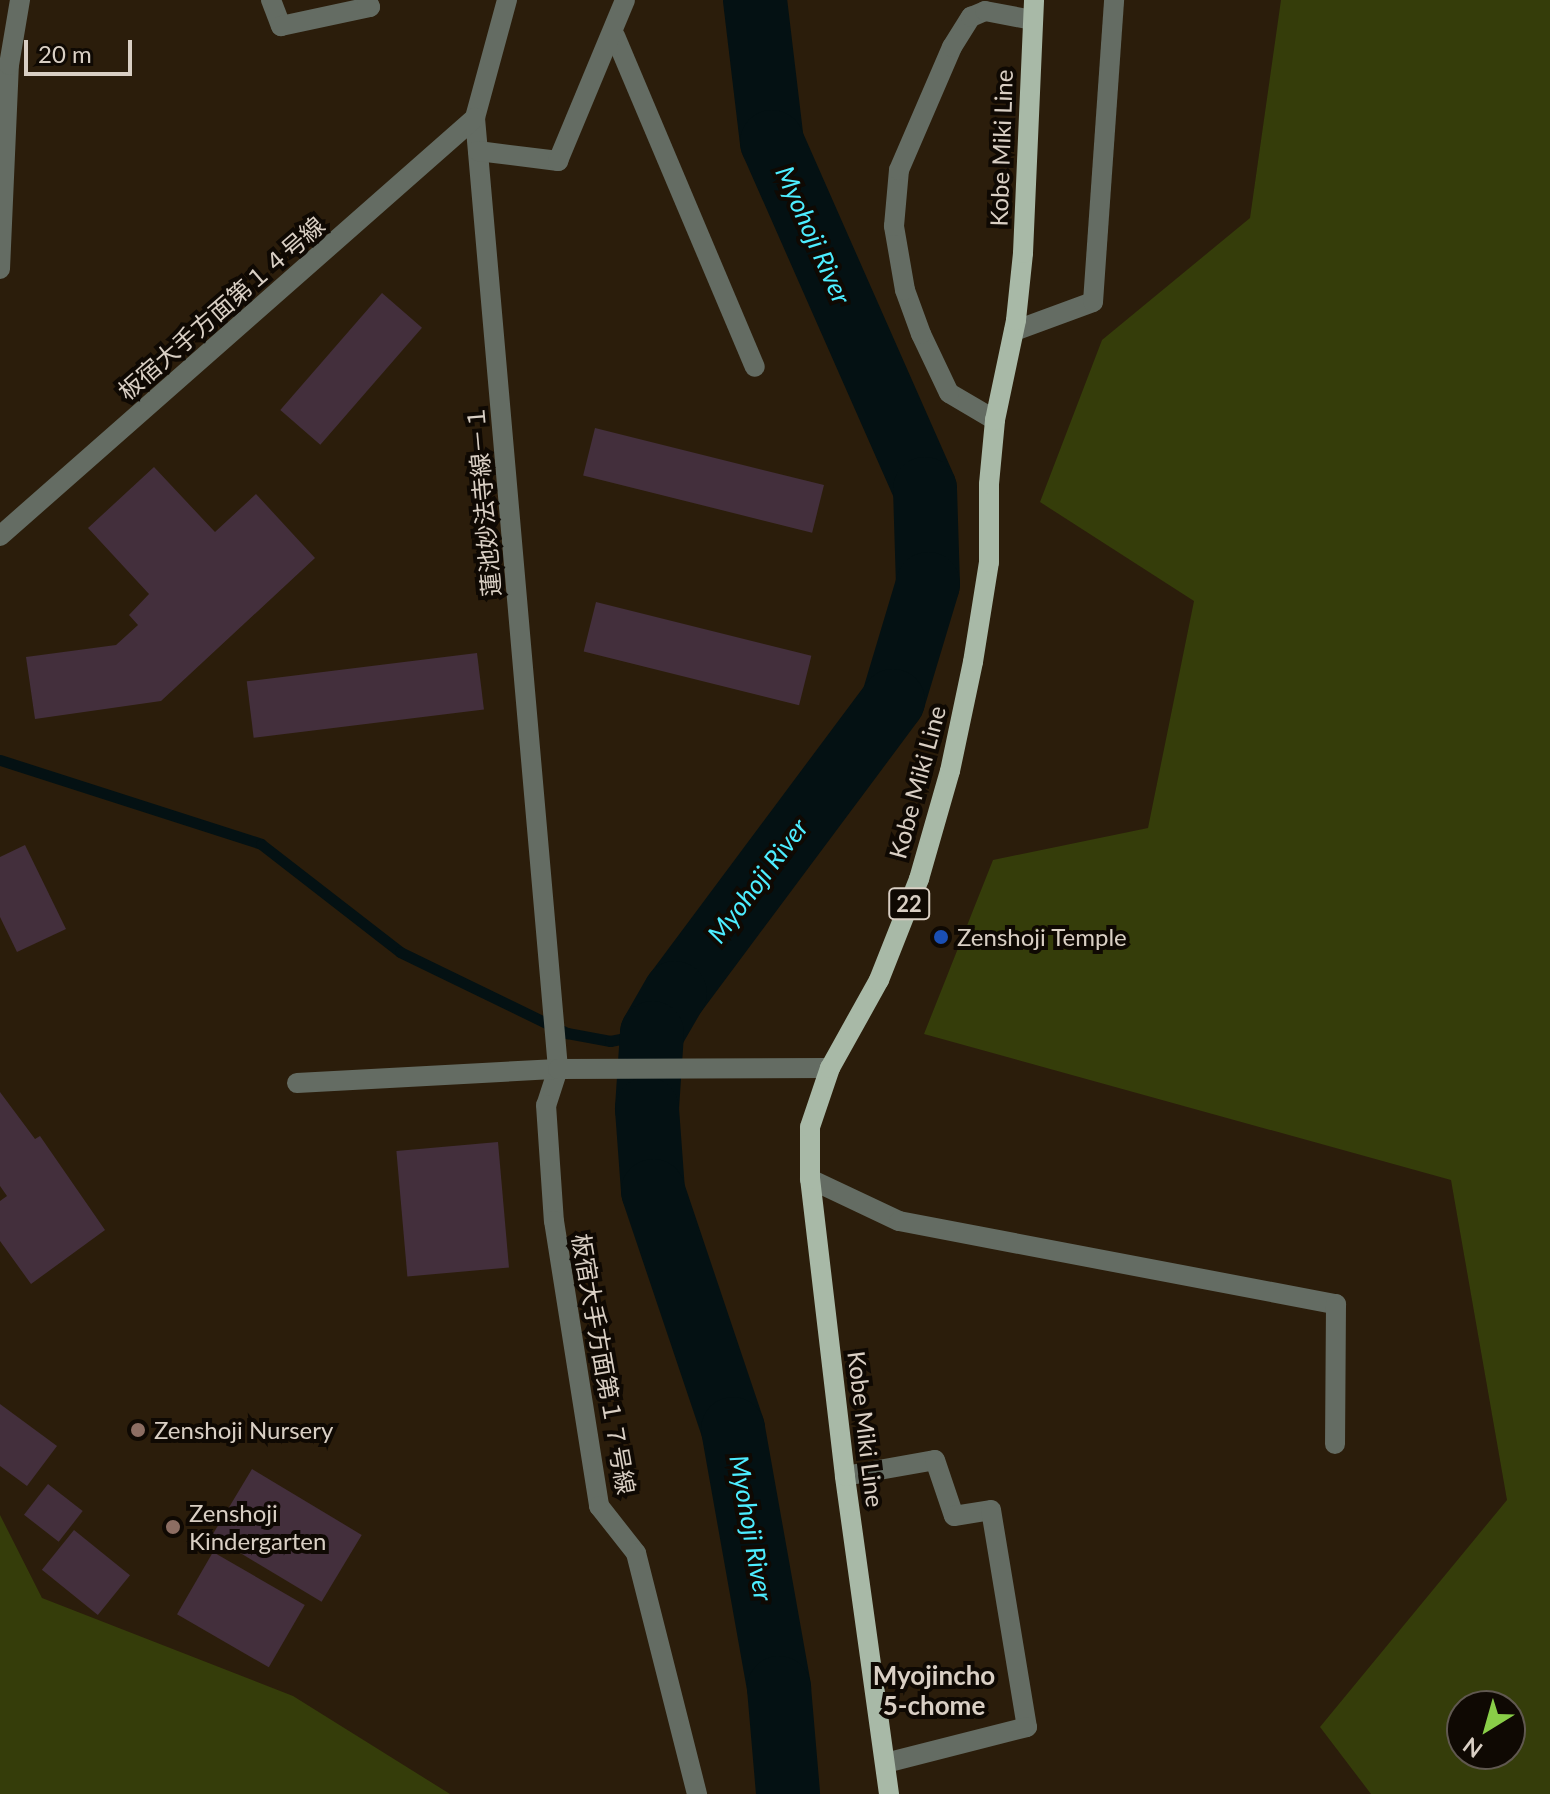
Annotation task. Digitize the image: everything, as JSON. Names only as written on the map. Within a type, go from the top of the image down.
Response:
[{"type":"main road","name":"Kobe Miki Line","points":[[889,1794],[845,1476],[810,1179],[810,1127],[830,1068],[879,980],[919,879],[950,771],[989,562],[995,420],[1014,331],[1029,155],[1033,10]]},
{"type":"street","points":[[0,269],[4,65],[20,0]]},
{"type":"street","points":[[271,0],[281,26],[370,7],[367,0]]},
{"type":"street","name":"蓮池妙法寺線－１","points":[[507,0],[475,118],[557,1062]]},
{"type":"street","points":[[478,151],[558,161],[615,36],[625,0]]},
{"type":"street","points":[[1014,331],[1093,302],[1114,0]]},
{"type":"street","points":[[995,420],[949,393],[921,334],[905,290],[894,226],[899,170],[952,47],[971,17],[985,11],[1033,10]]},
{"type":"street","points":[[615,36],[755,367]]},
{"type":"street","name":"板宿大手方面第１４号線","points":[[0,536],[475,118]]},
{"type":"street","points":[[297,1083],[557,1062],[616,1071],[830,1068]]},
{"type":"street","name":"板宿大手方面第１７号線","points":[[557,1062],[546,1105],[554,1221],[599,1506],[636,1553],[697,1794]]},
{"type":"street","points":[[810,1179],[899,1221],[1336,1304],[1335,1444]]},
{"type":"street","points":[[845,1476],[935,1460],[954,1516],[991,1510],[1027,1727],[886,1763]]},
{"type":"green space","points":[[1281,0],[1550,0],[1550,1794],[1371,1794],[1320,1727],[1507,1500],[1451,1180],[924,1034],[993,860],[1148,828],[1194,601],[1040,502],[1102,340],[1250,218]]},
{"type":"green space","points":[[0,1515],[42,1598],[293,1696],[450,1794],[0,1794]]},
{"type":"building","points":[[382,293],[422,328],[320,445],[280,410]]},
{"type":"building","points":[[595,428],[824,485],[812,533],[583,476]]},
{"type":"building","points":[[154,467],[215,532],[256,494],[315,558],[161,701],[35,719],[26,657],[116,645],[138,625],[129,615],[149,594],[88,528]]},
{"type":"building","points":[[596,602],[811,656],[799,705],[584,651]]},
{"type":"building","points":[[477,653],[484,710],[254,738],[247,681]]},
{"type":"building","points":[[25,845],[66,929],[17,952],[0,917],[0,857]]},
{"type":"building","points":[[0,1092],[35,1139],[40,1136],[105,1230],[31,1284],[0,1241],[0,1201],[7,1196],[0,1186]]},
{"type":"building","points":[[498,1142],[509,1268],[407,1276],[396,1151]]},
{"type":"building","points":[[0,1404],[57,1446],[27,1486],[0,1466]]},
{"type":"building","points":[[252,1469],[362,1535],[322,1602],[212,1536]]},
{"type":"building","points":[[48,1484],[83,1511],[59,1542],[24,1515]]},
{"type":"building","points":[[74,1530],[130,1575],[98,1615],[42,1570]]},
{"type":"building","points":[[213,1552],[305,1605],[269,1667],[177,1614]]},
{"type":"waterway","name":"Myohoji River","points":[[755,0],[772,142],[925,489],[928,584],[893,701],[675,993],[652,1033],[647,1109],[653,1191],[733,1429],[779,1688],[788,1794]]},
{"type":"waterway","points":[[0,760],[261,844],[400,952],[567,1033],[610,1041],[652,1033]]},
{"type":"place","name":"Zenshoji Temple","points":[[941,937]]},
{"type":"place","name":"Zenshoji Nursery","points":[[138,1430]]},
{"type":"place","name":"Zenshoji Kindergarten","points":[[173,1527]]},
{"type":"district","name":"Myojincho 5-chome","points":[[934,1691]]}]
